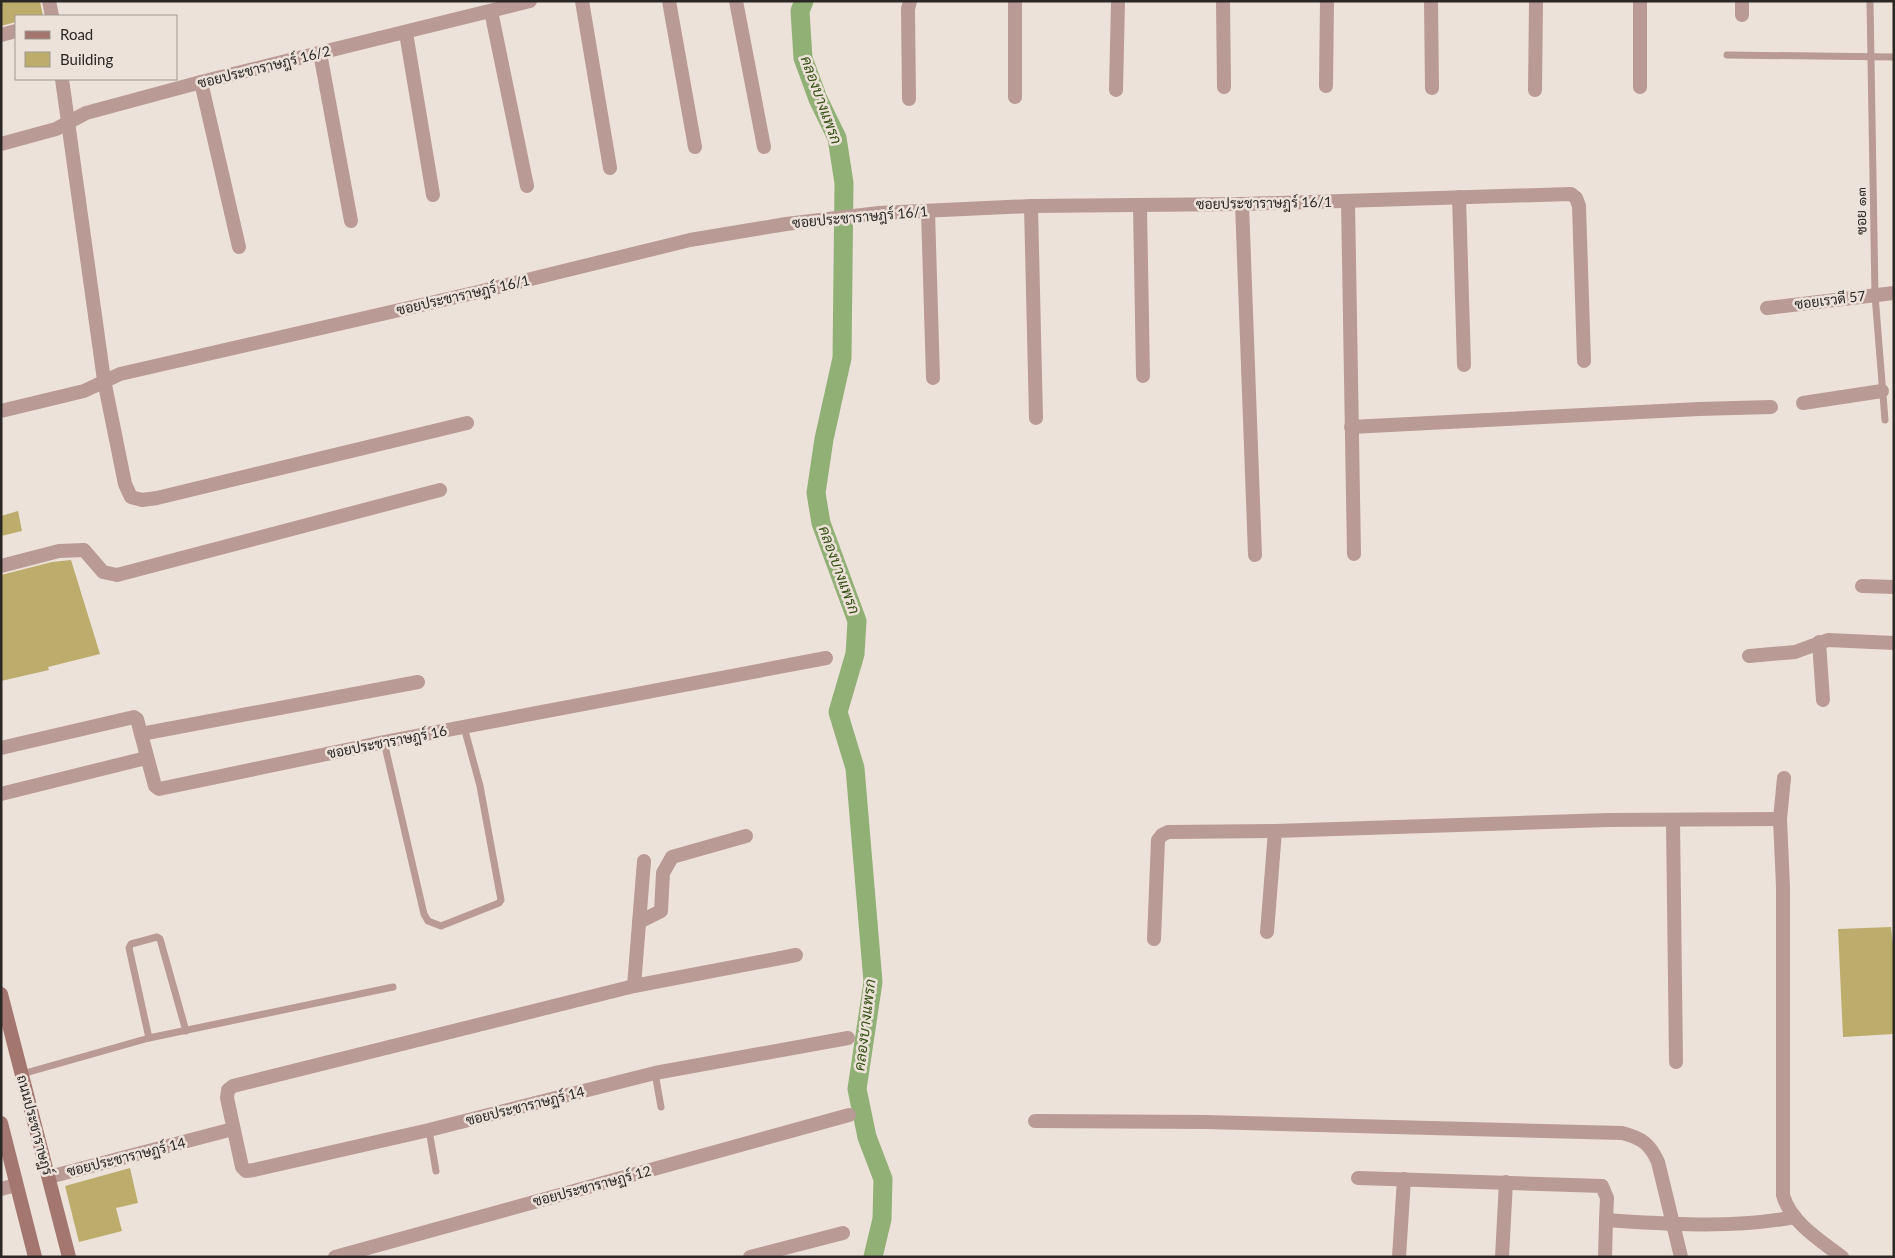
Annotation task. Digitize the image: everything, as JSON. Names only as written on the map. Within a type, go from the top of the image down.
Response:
[{"type":"main road","name":"ถนนประชาราษฎร์","points":[[1,994],[69,1257]]},
{"type":"main road","points":[[1,1123],[35,1257]]},
{"type":"street","points":[[49,1],[52,15]]},
{"type":"street","name":"ซอยประชาราษฎร์ 16/2","points":[[1,144],[56,129],[86,113],[201,82],[530,1]]},
{"type":"street","points":[[582,1],[610,168]]},
{"type":"street","points":[[670,1],[695,147]]},
{"type":"street","points":[[736,1],[764,147]]},
{"type":"street","points":[[909,99],[908,8],[910,1]]},
{"type":"street","points":[[1015,1],[1015,97]]},
{"type":"street","points":[[1116,90],[1118,1]]},
{"type":"street","points":[[1223,1],[1224,87]]},
{"type":"street","points":[[1326,86],[1327,1]]},
{"type":"street","points":[[1431,1],[1432,88]]},
{"type":"street","points":[[1535,90],[1536,1]]},
{"type":"street","points":[[1640,1],[1640,87]]},
{"type":"street","points":[[491,11],[527,186]]},
{"type":"street","points":[[1,35],[15,31]]},
{"type":"street","points":[[406,33],[433,194]]},
{"type":"street","points":[[320,53],[351,221]]},
{"type":"street","points":[[62,80],[104,380],[125,484],[131,497],[142,500],[467,423]]},
{"type":"street","points":[[201,82],[239,247]]},
{"type":"street","name":"ซอยประชาราษฎร์ 16/1","points":[[1,411],[84,390],[120,374],[478,292],[690,240],[832,218],[879,213],[1031,206],[1242,204],[1563,193],[1576,198],[1579,206],[1584,361]]},
{"type":"street","points":[[1459,197],[1464,365]]},
{"type":"street","points":[[1348,201],[1354,554]]},
{"type":"street","points":[[1242,204],[1255,555]]},
{"type":"street","points":[[1031,206],[1036,418]]},
{"type":"street","points":[[1140,206],[1143,376]]},
{"type":"street","points":[[928,211],[933,378]]},
{"type":"street","name":"ซอยเรวดี 57","points":[[1767,308],[1894,293]]},
{"type":"street","points":[[1803,403],[1882,391]]},
{"type":"street","points":[[1351,427],[1771,407]]},
{"type":"street","points":[[1,566],[59,551],[84,550],[103,572],[117,575],[440,490]]},
{"type":"street","points":[[1862,586],[1894,587]]},
{"type":"street","points":[[1749,656],[1787,654],[1819,642],[1834,639],[1894,643]]},
{"type":"street","points":[[1819,642],[1823,700]]},
{"type":"street","name":"ซอยประชาราษฎร์ 16","points":[[1,748],[132,717],[137,719],[146,758],[155,786],[159,789],[384,742],[826,658]]},
{"type":"street","points":[[141,734],[418,682]]},
{"type":"street","points":[[1,794],[146,758]]},
{"type":"street","points":[[1784,778],[1780,820],[1783,887],[1782,1186],[1785,1204],[1795,1217],[1842,1257]]},
{"type":"street","points":[[1154,939],[1158,840],[1168,832],[1274,831],[1673,820],[1780,820]]},
{"type":"street","points":[[1673,820],[1676,1062]]},
{"type":"street","points":[[1267,932],[1274,831]]},
{"type":"street","points":[[639,922],[661,911],[663,873],[672,857],[746,836]]},
{"type":"street","points":[[644,861],[634,986],[796,955]]},
{"type":"street","name":"ซอยประชาราษฏร์ 14","points":[[634,986],[233,1086],[228,1090],[227,1098],[232,1130],[242,1168],[246,1171],[428,1130],[655,1073],[848,1038]]},
{"type":"street","name":"ซอยประชาราษฏร์ 12","points":[[336,1257],[849,1114]]},
{"type":"street","points":[[1035,1121],[1206,1122],[1622,1133],[1641,1138],[1652,1149],[1658,1162],[1675,1225],[1681,1257]]},
{"type":"street","name":"ซอยประชาราษฏร์ 14","points":[[48,1177],[232,1130]]},
{"type":"street","points":[[1358,1178],[1602,1186],[1607,1198],[1605,1257]]},
{"type":"street","points":[[1399,1257],[1404,1179]]},
{"type":"street","points":[[1502,1257],[1506,1182]]},
{"type":"street","points":[[1,1189],[16,1185]]},
{"type":"street","points":[[1606,1220],[1675,1225],[1741,1224],[1795,1217]]},
{"type":"street","points":[[750,1257],[843,1233]]},
{"type":"lane","name":"ซอย ๑๓","points":[[1870,1],[1874,295],[1885,420]]},
{"type":"lane","points":[[1727,55],[1894,57]]},
{"type":"lane","points":[[384,742],[424,914],[428,921],[441,926],[499,903],[500,900],[480,786],[464,727]]},
{"type":"lane","points":[[149,1038],[129,948],[131,944],[157,937],[160,938],[186,1031]]},
{"type":"lane","points":[[22,1074],[149,1038],[393,987]]},
{"type":"lane","points":[[655,1073],[661,1107]]},
{"type":"lane","points":[[428,1130],[436,1171]]},
{"type":"building","points":[[1,1],[40,1],[43,15],[15,15],[15,22],[1,26]]},
{"type":"building","points":[[18,511],[22,531],[1,536],[1,516]]},
{"type":"building","points":[[71,560],[100,654],[48,667],[49,670],[1,681],[1,575],[52,562]]},
{"type":"building","points":[[1891,927],[1894,953],[1894,1034],[1843,1037],[1838,929]]},
{"type":"building","points":[[130,1168],[138,1203],[116,1208],[122,1231],[79,1242],[65,1186]]},
{"type":"waterway","name":"คลองบางแพรก","points":[[804,1],[800,11],[803,58],[818,99],[837,138],[844,183],[842,358],[824,439],[816,493],[821,523],[857,621],[855,654],[838,712],[855,768],[873,982],[857,1089],[867,1137],[883,1179],[882,1219],[873,1257]]}]
